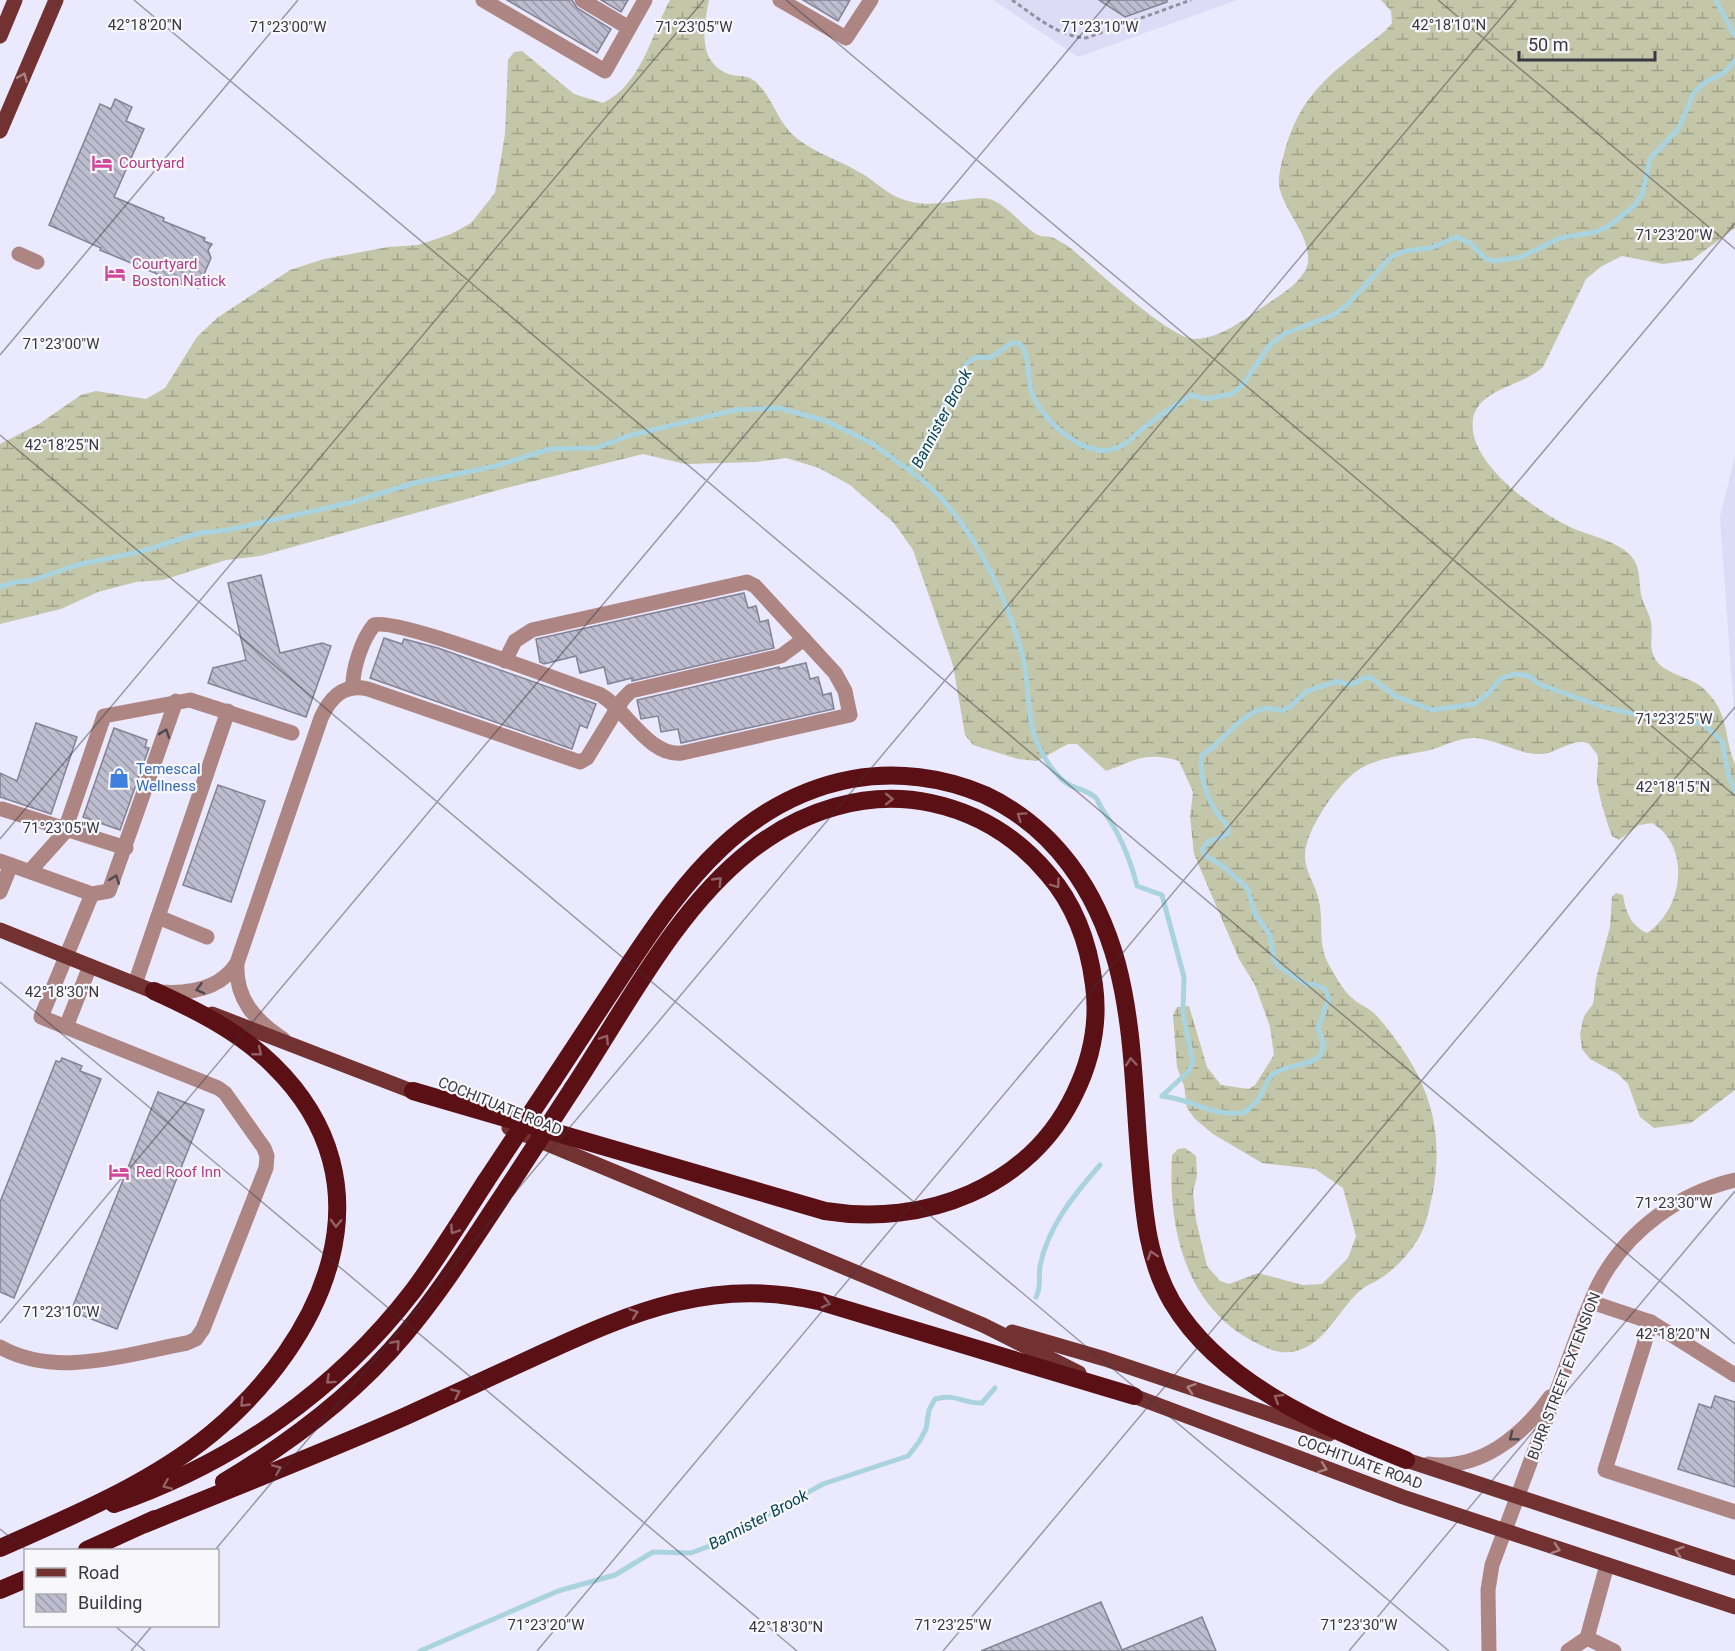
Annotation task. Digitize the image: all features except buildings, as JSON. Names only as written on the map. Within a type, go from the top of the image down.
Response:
[{"type":"highway","points":[[36,1532],[186,1476],[242,1445],[301,1404],[350,1360],[402,1304],[674,898],[708,858],[748,823],[814,788],[862,777],[894,775],[926,778],[983,795],[1021,816],[1050,841],[1086,886],[1105,926],[1118,967],[1126,1012],[1147,1235],[1160,1278],[1177,1309],[1199,1338],[1244,1376],[1329,1426],[1406,1460]]},
{"type":"highway","points":[[145,1524],[245,1470],[298,1433],[349,1391],[385,1357],[424,1311],[507,1189],[573,1088],[670,939],[712,886],[762,842],[797,821],[836,806],[880,799],[922,801],[961,811],[986,822],[1025,849],[1051,878],[1072,910],[1087,948],[1095,991],[1094,1034],[1083,1074],[1064,1114],[1038,1147],[1007,1174],[970,1195],[930,1208],[869,1215],[825,1211],[413,1091]]},
{"type":"highway","points":[[0,1548],[156,1471],[200,1442],[236,1412],[271,1374],[301,1333],[321,1294],[333,1254],[336,1220],[332,1171],[319,1131],[300,1095],[254,1048],[214,1022],[154,991]]},
{"type":"highway","points":[[91,1549],[145,1524],[396,1420],[609,1323],[658,1306],[706,1296],[752,1292],[810,1299],[1134,1396]]},
{"type":"highway","points":[[0,1590],[24,1580]]},
{"type":"main road","points":[[0,36],[15,0]]},
{"type":"main road","points":[[0,131],[56,0]]},
{"type":"main road","name":"COCHITUATE ROAD","points":[[1,932],[413,1091],[983,1325],[1072,1370],[1134,1396],[1329,1470],[1504,1532],[1735,1607]]},
{"type":"main road","name":"COCHITUATE ROAD","points":[[983,1325],[1106,1359],[1517,1498],[1735,1568]]},
{"type":"street","points":[[483,0],[604,70],[645,0]]},
{"type":"street","points":[[582,0],[629,28]]},
{"type":"street","points":[[780,0],[846,38],[871,0]]},
{"type":"street","points":[[19,254],[37,262]]},
{"type":"street","points":[[353,688],[354,675],[368,633],[377,624],[429,634],[505,661],[599,694],[634,728],[664,749],[678,754],[850,715],[839,678],[755,586],[740,582],[532,630],[515,641],[505,661]]},
{"type":"street","points":[[293,1045],[272,1031],[244,1004],[238,987],[237,963],[321,718],[337,694],[353,688],[368,689],[576,762],[587,758],[631,691],[781,656],[804,639]]},
{"type":"street","points":[[30,871],[61,838],[66,828],[104,716],[176,702],[196,701],[292,733]]},
{"type":"street","points":[[0,892],[6,863],[92,894],[106,893],[112,888],[176,702]]},
{"type":"street","points":[[135,984],[228,711]]},
{"type":"street","points":[[2,809],[126,848]]},
{"type":"street","points":[[0,1347],[36,1362],[64,1364],[187,1343],[195,1339],[203,1329],[268,1160],[264,1148],[222,1090],[41,1017],[92,894]]},
{"type":"street","points":[[158,917],[207,937]]},
{"type":"street","points":[[154,991],[183,992],[206,988],[223,979],[237,963]]},
{"type":"street","points":[[66,1027],[90,966]]},
{"type":"street","name":"BURR STREET EXTENSION","points":[[1489,1651],[1489,1582],[1504,1532],[1601,1279],[1644,1227],[1675,1203],[1735,1180]]},
{"type":"street","points":[[1591,1302],[1652,1322],[1735,1375]]},
{"type":"street","points":[[1652,1322],[1605,1470],[1735,1512]]},
{"type":"street","points":[[1406,1460],[1454,1465],[1498,1449],[1534,1419],[1563,1377]]},
{"type":"street","points":[[1568,1651],[1587,1638],[1607,1565]]},
{"type":"street","points":[[1587,1638],[1614,1651]]},
{"type":"path","points":[[1012,0],[1062,32],[1086,38],[1191,0]]},
{"type":"shaded area","points":[[993,0],[1237,0],[1078,57]]},
{"type":"shaded area","points":[[1735,456],[1735,727],[1720,517]]},
{"type":"green space","points":[[670,0],[709,0],[705,20],[705,41],[710,60],[726,73],[756,82],[766,93],[789,131],[814,150],[850,167],[892,194],[908,201],[930,204],[990,199],[1005,207],[1031,231],[1041,236],[1051,237],[1068,246],[1150,315],[1184,336],[1195,339],[1213,336],[1240,322],[1290,287],[1306,269],[1308,252],[1279,186],[1284,154],[1300,113],[1322,83],[1392,23],[1391,11],[1381,0],[1735,0],[1735,228],[1692,260],[1663,264],[1622,256],[1602,266],[1586,279],[1543,367],[1525,379],[1483,400],[1473,419],[1474,435],[1480,452],[1491,468],[1506,483],[1554,519],[1616,545],[1630,555],[1636,565],[1642,598],[1650,620],[1651,648],[1655,659],[1667,670],[1699,685],[1719,708],[1735,764],[1735,1090],[1691,1123],[1654,1128],[1640,1117],[1628,1084],[1618,1074],[1590,1059],[1582,1049],[1580,1034],[1584,1016],[1593,1004],[1596,979],[1610,927],[1612,897],[1616,893],[1623,895],[1630,917],[1636,926],[1647,933],[1669,909],[1678,878],[1673,847],[1665,834],[1652,823],[1639,825],[1619,840],[1612,836],[1598,786],[1598,757],[1589,744],[1577,742],[1545,754],[1539,754],[1523,752],[1484,739],[1469,738],[1363,767],[1334,794],[1316,821],[1306,847],[1305,858],[1319,901],[1323,949],[1329,965],[1348,994],[1374,1013],[1396,1040],[1412,1064],[1423,1087],[1432,1111],[1436,1136],[1433,1191],[1426,1221],[1419,1238],[1400,1262],[1386,1275],[1361,1290],[1316,1341],[1296,1351],[1277,1351],[1247,1338],[1225,1322],[1194,1282],[1177,1233],[1171,1181],[1172,1155],[1178,1149],[1185,1148],[1196,1156],[1197,1176],[1193,1192],[1196,1220],[1207,1266],[1220,1281],[1229,1284],[1258,1273],[1303,1285],[1322,1284],[1348,1258],[1356,1236],[1343,1188],[1315,1169],[1262,1163],[1213,1134],[1195,1119],[1187,1108],[1184,1086],[1177,1067],[1173,1015],[1177,1007],[1189,1006],[1207,1067],[1221,1085],[1249,1089],[1255,1085],[1274,1055],[1270,1027],[1255,985],[1239,959],[1194,854],[1190,817],[1193,792],[1179,761],[1157,757],[1141,758],[1106,771],[1077,744],[1068,744],[1037,761],[1018,759],[973,745],[965,735],[953,665],[913,550],[894,523],[850,485],[819,468],[786,458],[756,462],[685,464],[643,454],[510,487],[260,556],[226,560],[163,580],[136,582],[98,592],[61,609],[0,624],[0,444],[39,424],[81,395],[96,391],[146,399],[165,388],[197,337],[217,318],[290,270],[324,259],[388,247],[418,245],[451,234],[471,223],[495,193],[505,134],[508,60],[514,52],[522,51],[574,94],[603,103],[616,95],[636,71]]},
{"type":"waterway","name":"Bannister Brook","points":[[1716,0],[1735,36]]},
{"type":"waterway","name":"Bannister Brook","points":[[1162,1096],[1189,1071],[1193,1063],[1183,1013],[1184,977],[1162,895],[1137,886],[1124,847],[1096,799],[1090,793],[1068,784],[1054,771],[1046,759],[1032,726],[1025,669],[1016,633],[995,581],[982,555],[949,507],[930,487],[910,471],[963,370],[971,360],[992,357],[1011,343],[1019,343],[1026,356],[1033,396],[1056,427],[1080,444],[1092,449],[1117,448],[1192,395],[1205,399],[1231,394],[1241,387],[1269,346],[1284,334],[1333,315],[1346,306],[1392,256],[1405,251],[1431,248],[1456,237],[1470,243],[1486,259],[1494,261],[1521,257],[1560,238],[1596,232],[1609,226],[1634,206],[1642,195],[1650,159],[1679,128],[1693,94],[1704,83],[1725,72],[1735,60]]},
{"type":"waterway","points":[[0,587],[15,582],[30,581],[77,565],[143,551],[199,533],[228,530],[353,502],[414,483],[496,466],[550,449],[596,448],[628,436],[735,410],[779,408],[826,421],[873,444],[910,471]]},
{"type":"waterway","points":[[1162,1096],[1211,1110],[1244,1113],[1259,1098],[1272,1075],[1280,1070],[1310,1062],[1322,1052],[1323,1042],[1318,1028],[1329,998],[1325,989],[1313,984],[1308,985],[1279,967],[1274,959],[1270,935],[1255,914],[1248,889],[1223,866],[1206,856],[1202,850],[1208,842],[1228,834],[1228,826],[1216,812],[1207,794],[1202,774],[1202,755],[1248,715],[1270,708],[1281,711],[1290,707],[1307,691],[1338,681],[1352,684],[1365,677],[1373,679],[1395,696],[1432,710],[1474,704],[1488,694],[1500,679],[1514,674],[1529,676],[1541,685],[1603,707],[1638,715],[1703,724],[1722,741],[1728,774],[1735,791]]},
{"type":"waterway","name":"Bannister Brook","points":[[1036,1297],[1040,1266],[1049,1238],[1063,1212],[1100,1165]]},
{"type":"waterway","name":"Bannister Brook","points":[[420,1651],[558,1591],[615,1575],[653,1552],[691,1553],[712,1545],[823,1484],[908,1456],[926,1429],[929,1410],[935,1399],[949,1397],[982,1403],[995,1388]]},
{"type":"place","name":"Courtyard","points":[[102,163]]},
{"type":"place","name":"Courtyard Boston Natick","points":[[115,273]]},
{"type":"place","name":"Temescal Wellness","points":[[119,778]]},
{"type":"place","name":"Red Roof Inn","points":[[119,1172]]}]
